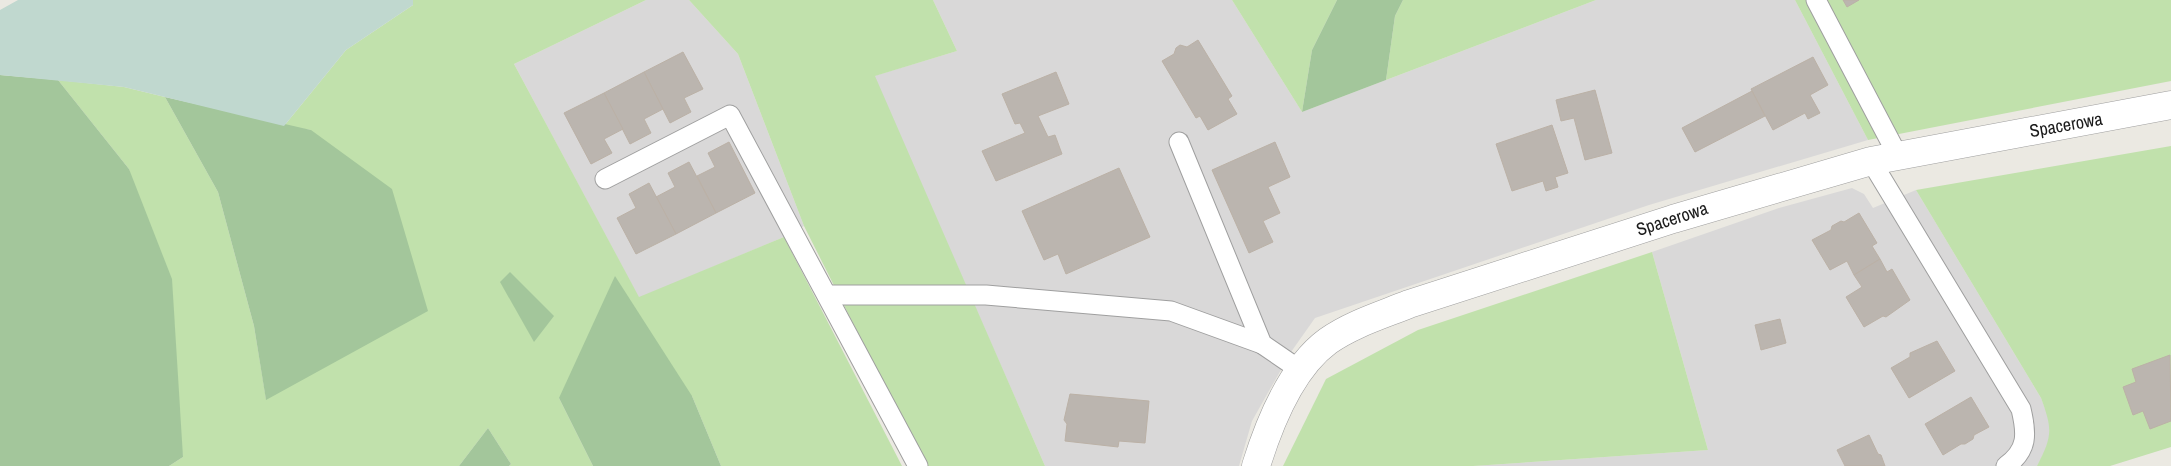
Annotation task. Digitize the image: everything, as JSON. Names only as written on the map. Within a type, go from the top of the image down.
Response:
[{"type":"street","name":"Spacerowa","points":[[1256,466],[1278,405],[1300,370],[1328,341],[1367,320],[1409,304],[1673,219],[1871,161],[2171,105]]},
{"type":"lane","points":[[1816,0],[1898,156]]},
{"type":"lane","points":[[605,179],[730,115],[918,466]]},
{"type":"lane","points":[[1179,142],[1262,344]]},
{"type":"lane","points":[[1871,161],[2022,409],[2026,429],[2022,450],[2006,466]]},
{"type":"lane","points":[[827,295],[986,295],[1171,311],[1262,344],[1300,370]]},
{"type":"shaded area","points":[[646,0],[689,0],[738,54],[804,226],[784,237],[639,298],[514,64]]},
{"type":"shaded area","points":[[933,0],[1232,0],[1302,112],[1596,0],[1795,0],[1868,140],[1649,205],[1315,318],[1291,352],[1252,421],[1239,466],[1045,466],[874,76],[957,51]]},
{"type":"shaded area","points":[[1852,188],[1864,194],[1873,208],[1916,190],[2041,398],[2050,421],[2049,444],[2037,466],[1473,466],[1708,450],[1652,252],[1779,208]]},
{"type":"green space","points":[[18,0],[413,0],[413,5],[346,50],[284,126],[124,87],[0,75],[0,10]]},
{"type":"green space","points":[[413,0],[646,0],[514,64],[639,297],[784,237],[902,466],[721,466],[692,396],[559,398],[593,466],[509,466],[511,464],[488,428],[459,466],[169,466],[183,457],[129,169],[58,80],[124,87],[165,97],[218,192],[254,326],[266,399],[311,130],[284,126],[346,50],[413,5]]},
{"type":"green space","points":[[689,0],[933,0],[957,51],[875,76],[1045,466],[925,466],[804,226],[738,54]]},
{"type":"green space","points":[[1232,0],[1337,0],[1312,50],[1302,112]]},
{"type":"green space","points":[[1337,0],[1403,0],[1395,16],[1386,80],[1302,112],[1312,50]]},
{"type":"green space","points":[[1403,0],[1596,0],[1386,80],[1395,16]]},
{"type":"green space","points":[[1795,0],[2171,0],[2171,81],[1868,140]]},
{"type":"green space","points":[[0,75],[58,80],[129,169],[172,279],[183,457],[169,466],[0,466]]},
{"type":"green space","points":[[165,97],[311,130],[392,189],[428,311],[266,400],[254,326],[218,192]]},
{"type":"green space","points":[[2171,146],[2171,447],[2110,466],[2037,466],[2046,448],[2049,433],[2048,418],[2041,398],[1916,190]]},
{"type":"green space","points":[[1652,252],[1708,450],[1473,466],[1283,466],[1326,379],[1418,330]]},
{"type":"green space","points":[[510,272],[554,316],[534,342],[500,282]]},
{"type":"green space","points":[[615,276],[692,396],[721,466],[593,466],[559,398]]},
{"type":"green space","points":[[488,428],[511,464],[509,466],[459,466]]},
{"type":"building","points":[[1843,0],[1859,0],[1847,7]]},
{"type":"building","points":[[1198,40],[1232,96],[1228,99],[1237,114],[1208,130],[1200,116],[1196,118],[1162,61],[1174,54],[1176,48],[1180,45],[1187,47]]},
{"type":"building","points":[[683,52],[703,89],[684,98],[691,112],[670,123],[644,72]]},
{"type":"building","points":[[1813,57],[1828,85],[1810,95],[1820,113],[1808,119],[1805,113],[1773,130],[1751,89]]},
{"type":"building","points":[[644,72],[663,109],[644,119],[651,133],[630,144],[604,93]]},
{"type":"building","points":[[1056,72],[1069,104],[1038,116],[1048,137],[1055,135],[1062,154],[996,181],[982,151],[1025,133],[1020,123],[1015,124],[1002,94]]},
{"type":"building","points":[[1595,90],[1612,153],[1585,160],[1574,118],[1561,121],[1556,100]]},
{"type":"building","points":[[1752,91],[1765,116],[1695,152],[1682,128]]},
{"type":"building","points":[[604,93],[623,129],[604,139],[612,153],[591,164],[564,113]]},
{"type":"building","points":[[1552,125],[1568,173],[1555,177],[1558,187],[1546,191],[1543,181],[1512,191],[1496,144]]},
{"type":"building","points":[[729,142],[755,193],[716,213],[697,176],[715,167],[708,153]]},
{"type":"building","points":[[1275,142],[1290,177],[1268,187],[1280,213],[1263,221],[1273,242],[1249,253],[1212,170]]},
{"type":"building","points":[[689,162],[716,213],[676,234],[656,197],[675,187],[668,173]]},
{"type":"building","points":[[1119,168],[1150,237],[1066,274],[1058,254],[1044,260],[1022,211]]},
{"type":"building","points":[[649,183],[676,234],[636,254],[617,218],[636,208],[629,194]]},
{"type":"building","points":[[1859,213],[1877,243],[1872,246],[1880,259],[1854,275],[1847,261],[1830,270],[1812,240],[1831,230],[1832,226],[1841,221],[1844,222]]},
{"type":"building","points":[[1880,259],[1887,272],[1892,269],[1910,300],[1886,317],[1883,316],[1864,327],[1846,297],[1862,287],[1854,275]]},
{"type":"building","points":[[1780,319],[1786,343],[1761,350],[1755,325]]},
{"type":"building","points":[[1937,341],[1955,371],[1909,398],[1891,368],[1910,357],[1910,353]]},
{"type":"building","points":[[2170,355],[2171,421],[2150,429],[2143,411],[2133,415],[2123,387],[2136,382],[2132,369]]},
{"type":"building","points":[[1070,394],[1149,401],[1145,443],[1119,441],[1118,447],[1065,441],[1067,424],[1064,420]]},
{"type":"building","points":[[1971,397],[1989,427],[1974,435],[1973,439],[1965,444],[1961,444],[1943,455],[1925,424]]},
{"type":"building","points":[[1869,435],[1885,466],[1845,466],[1837,450]]}]
